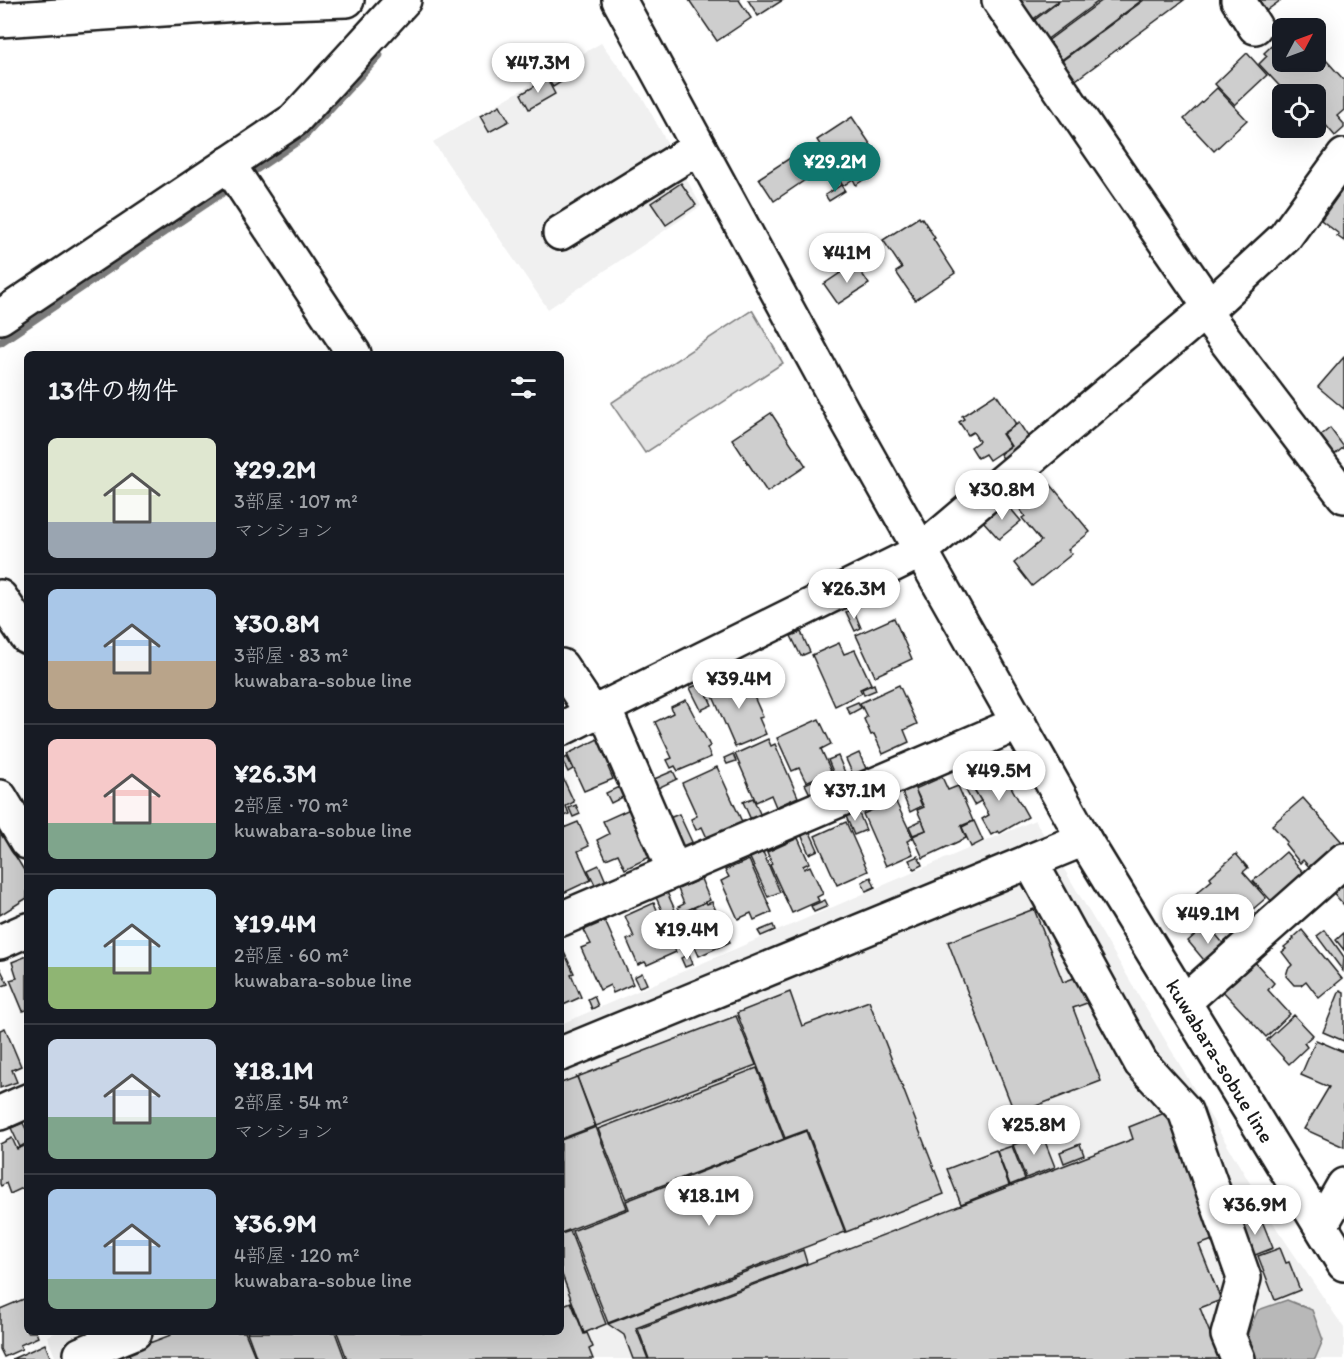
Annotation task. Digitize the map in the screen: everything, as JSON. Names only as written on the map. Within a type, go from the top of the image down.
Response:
[{"type":"street","points":[[0,20],[253,3],[347,0]]},
{"type":"street","points":[[0,317],[294,120],[404,0]]},
{"type":"street","name":"kuwabara-sobue line","points":[[619,0],[698,148],[921,551],[1084,839],[1344,1264]]},
{"type":"street","points":[[999,0],[1207,309],[1344,496]]},
{"type":"street","points":[[1238,0],[1255,27]]},
{"type":"street","points":[[560,233],[698,148]]},
{"type":"street","points":[[564,728],[921,551],[1207,309],[1285,237],[1344,156]]},
{"type":"street","points":[[228,164],[352,351]]},
{"type":"street","points":[[0,597],[24,633]]},
{"type":"street","points":[[564,670],[599,711],[674,870]]},
{"type":"street","points":[[564,918],[1019,723]]},
{"type":"street","points":[[0,797],[24,837]]},
{"type":"street","points":[[564,1053],[1084,839]]},
{"type":"street","points":[[1030,861],[1141,1063],[1185,1111],[1244,1278],[1228,1335],[1238,1359]]},
{"type":"street","points":[[1184,1002],[1344,861]]},
{"type":"street","points":[[0,942],[24,931]]},
{"type":"street","points":[[0,1113],[24,1102]]},
{"type":"street","points":[[1321,1225],[1344,1185]]},
{"type":"street","points":[[83,1359],[81,1354],[128,1335]]},
{"type":"shaded area","points":[[601,43],[644,100],[701,206],[548,309],[433,142]]},
{"type":"shaded area","points":[[752,310],[783,363],[645,453],[611,403]]},
{"type":"shaded area","points":[[1035,820],[1277,1229],[1344,1328],[1344,1359],[56,1359],[47,1336],[50,1335],[564,1335],[564,1023]]},
{"type":"shaded area","points":[[1287,1300],[1312,1310],[1323,1340],[1315,1359],[1257,1359],[1247,1335],[1258,1310]]},
{"type":"building","points":[[689,0],[739,0],[751,18],[717,41]]},
{"type":"building","points":[[748,0],[783,0],[758,16]]},
{"type":"building","points":[[1019,0],[1059,0],[1028,23],[1014,4]]},
{"type":"building","points":[[1061,0],[1100,0],[1042,43],[1028,25]]},
{"type":"building","points":[[1103,0],[1142,0],[1056,64],[1042,45]]},
{"type":"building","points":[[1144,0],[1184,0],[1069,85],[1055,66]]},
{"type":"building","points":[[1248,0],[1281,0],[1259,16]]},
{"type":"building","points":[[1272,45],[1272,72],[1326,72],[1326,60],[1344,80],[1344,110],[1337,116],[1344,124],[1344,128],[1335,136],[1326,125],[1326,84],[1278,84],[1259,64],[1267,56],[1264,53]]},
{"type":"building","points":[[1247,53],[1267,75],[1235,105],[1215,84]]},
{"type":"building","points":[[569,66],[574,74],[553,87],[547,78]]},
{"type":"building","points":[[547,79],[555,94],[529,109],[521,94]]},
{"type":"building","points":[[1217,88],[1247,120],[1214,151],[1184,119]]},
{"type":"building","points":[[500,105],[509,121],[489,132],[480,116]]},
{"type":"building","points":[[852,117],[881,160],[877,163],[880,168],[856,185],[853,179],[843,186],[817,140]]},
{"type":"building","points":[[790,158],[805,180],[774,201],[759,178]]},
{"type":"building","points":[[681,183],[696,205],[666,225],[651,203]]},
{"type":"building","points":[[841,185],[845,191],[829,201],[825,195]]},
{"type":"building","points":[[1344,190],[1344,241],[1321,220]]},
{"type":"building","points":[[919,217],[935,238],[933,239],[955,273],[915,300],[896,272],[902,268],[883,240]]},
{"type":"building","points":[[855,263],[869,284],[838,304],[824,284]]},
{"type":"building","points":[[1344,357],[1344,409],[1318,387]]},
{"type":"building","points":[[996,394],[1016,424],[1002,434],[1010,446],[989,460],[985,454],[978,458],[971,447],[979,441],[973,432],[968,435],[959,422],[964,419],[962,416]]},
{"type":"building","points":[[771,413],[806,466],[767,492],[732,439]]},
{"type":"building","points":[[1019,423],[1033,444],[1006,463],[1000,454],[1011,446],[1003,434]]},
{"type":"building","points":[[1330,428],[1344,447],[1328,460],[1314,441]]},
{"type":"building","points":[[1051,485],[1090,532],[1068,550],[1072,554],[1032,586],[1014,563],[1041,541],[1022,518],[1025,516],[1018,507],[1040,490],[1042,492]]},
{"type":"building","points":[[1005,502],[1021,521],[999,539],[983,521]]},
{"type":"building","points":[[853,609],[861,628],[855,631],[846,612]]},
{"type":"building","points":[[894,618],[912,659],[875,676],[856,635]]},
{"type":"building","points":[[801,632],[810,652],[801,656],[791,636]]},
{"type":"building","points":[[839,643],[844,654],[855,650],[871,684],[860,689],[862,693],[835,706],[812,655]]},
{"type":"building","points":[[735,673],[738,682],[746,679],[763,717],[759,718],[766,734],[735,747],[712,694],[721,690],[717,681]]},
{"type":"building","points":[[702,683],[712,705],[701,710],[690,688]]},
{"type":"building","points":[[874,684],[876,690],[864,695],[862,689]]},
{"type":"building","points":[[899,685],[917,724],[904,730],[909,742],[883,754],[874,734],[871,735],[864,719],[867,717],[860,703]]},
{"type":"building","points":[[686,700],[710,746],[707,748],[711,757],[678,771],[675,766],[671,768],[667,760],[672,758],[655,722],[673,713],[671,707]]},
{"type":"building","points":[[858,702],[861,708],[850,714],[846,707]]},
{"type":"building","points":[[819,719],[831,744],[821,749],[831,771],[806,782],[799,768],[792,771],[777,738]]},
{"type":"building","points":[[600,738],[613,765],[608,767],[613,779],[584,791],[567,754]]},
{"type":"building","points":[[768,739],[771,746],[775,744],[798,797],[776,807],[771,795],[756,802],[735,754]]},
{"type":"building","points":[[989,752],[997,765],[977,777],[969,763]]},
{"type":"building","points":[[859,753],[868,773],[855,779],[846,759]]},
{"type":"building","points":[[733,754],[736,761],[727,764],[724,758]]},
{"type":"building","points":[[838,756],[846,775],[836,779],[828,760]]},
{"type":"building","points":[[567,757],[573,769],[568,772],[564,764],[564,759]]},
{"type":"building","points":[[717,767],[743,824],[708,840],[702,827],[696,830],[691,819],[697,816],[682,783]]},
{"type":"building","points":[[997,769],[999,772],[1002,771],[1028,817],[1000,833],[998,831],[991,835],[982,819],[989,815],[971,784]]},
{"type":"building","points":[[673,771],[677,779],[656,789],[652,780]]},
{"type":"building","points":[[832,772],[837,784],[811,796],[805,784]]},
{"type":"building","points":[[942,777],[948,790],[958,786],[973,821],[961,826],[966,838],[923,858],[913,836],[926,830],[917,810],[924,807],[915,789]]},
{"type":"building","points":[[564,780],[574,802],[566,806],[569,814],[564,816]]},
{"type":"building","points":[[969,781],[981,801],[974,805],[963,785]]},
{"type":"building","points":[[625,784],[629,794],[611,803],[606,793]]},
{"type":"building","points":[[913,784],[922,806],[910,812],[901,790]]},
{"type":"building","points":[[753,798],[762,818],[752,822],[743,802]]},
{"type":"building","points":[[1303,798],[1342,842],[1311,869],[1303,860],[1300,863],[1285,844],[1287,842],[1272,825]]},
{"type":"building","points":[[895,800],[913,838],[907,841],[913,854],[886,866],[863,814]]},
{"type":"building","points":[[576,805],[580,814],[573,817],[569,808]]},
{"type":"building","points":[[632,808],[654,855],[625,869],[618,854],[606,859],[597,840],[609,834],[603,821]]},
{"type":"building","points":[[857,809],[866,830],[854,835],[845,814]]},
{"type":"building","points":[[679,814],[692,842],[680,847],[667,819]]},
{"type":"building","points":[[922,820],[926,830],[913,835],[909,826]]},
{"type":"building","points":[[974,821],[983,841],[971,847],[962,827]]},
{"type":"building","points":[[578,822],[589,846],[578,851],[591,880],[564,893],[564,828]]},
{"type":"building","points":[[846,822],[868,871],[837,885],[815,836]]},
{"type":"building","points":[[809,830],[818,850],[809,854],[801,834]]},
{"type":"building","points":[[0,831],[24,870],[24,900],[0,915]]},
{"type":"building","points":[[798,838],[809,863],[803,866],[804,869],[810,866],[823,894],[817,897],[819,901],[792,913],[770,865],[772,864],[767,852]]},
{"type":"building","points":[[763,852],[780,892],[768,897],[750,858]]},
{"type":"building","points":[[1286,852],[1308,878],[1276,906],[1253,881]]},
{"type":"building","points":[[1236,854],[1248,868],[1243,872],[1266,898],[1225,933],[1193,896],[1212,880],[1210,877]]},
{"type":"building","points":[[918,856],[922,865],[914,869],[909,860]]},
{"type":"building","points":[[749,860],[772,912],[754,920],[751,913],[738,919],[721,881],[729,877],[725,870]]},
{"type":"building","points":[[599,865],[607,884],[597,889],[588,870]]},
{"type":"building","points":[[871,877],[875,887],[866,891],[862,882]]},
{"type":"building","points":[[1344,878],[1344,905],[1331,890]]},
{"type":"building","points":[[701,879],[710,900],[681,913],[678,907],[684,904],[678,889]]},
{"type":"building","points":[[666,890],[675,910],[664,915],[655,895]]},
{"type":"building","points":[[825,900],[828,906],[814,912],[811,906]]},
{"type":"building","points":[[706,902],[707,904],[712,902],[730,942],[699,956],[694,945],[688,948],[675,918]]},
{"type":"building","points":[[654,903],[676,952],[647,965],[645,962],[638,965],[627,940],[634,937],[625,916]]},
{"type":"building","points":[[1034,909],[1063,982],[1077,977],[1087,1003],[1073,1008],[1101,1081],[1015,1114],[948,942]]},
{"type":"building","points":[[605,921],[633,984],[613,993],[610,985],[600,990],[581,948],[591,944],[584,930]]},
{"type":"building","points":[[1207,924],[1227,948],[1208,965],[1188,941]]},
{"type":"building","points":[[773,925],[775,930],[761,936],[758,931]]},
{"type":"building","points":[[1302,930],[1342,979],[1319,998],[1306,981],[1301,985],[1294,985],[1286,976],[1292,965],[1282,952],[1286,949],[1284,947]]},
{"type":"building","points":[[1325,930],[1344,957],[1343,971],[1317,936]]},
{"type":"building","points":[[1344,933],[1344,950],[1336,940]]},
{"type":"building","points":[[564,952],[574,973],[571,974],[581,997],[564,1005]]},
{"type":"building","points":[[689,954],[693,964],[685,967],[681,958]]},
{"type":"building","points":[[24,957],[23,1011],[10,980],[17,978],[12,962]]},
{"type":"building","points":[[1252,959],[1274,983],[1268,990],[1290,1014],[1266,1037],[1220,988]]},
{"type":"building","points":[[0,968],[8,984],[0,987]]},
{"type":"building","points":[[642,973],[647,984],[639,987],[634,977]]},
{"type":"building","points":[[1340,990],[1344,992],[1344,1041],[1323,1032]]},
{"type":"building","points":[[790,992],[802,1026],[869,1001],[944,1194],[846,1232],[807,1130],[785,1138],[737,1013]]},
{"type":"building","points":[[594,996],[598,1006],[592,1009],[588,999]]},
{"type":"building","points":[[1294,1015],[1313,1035],[1304,1043],[1307,1047],[1289,1064],[1267,1040]]},
{"type":"building","points":[[736,1016],[756,1065],[596,1126],[577,1077]]},
{"type":"building","points":[[5,1028],[21,1066],[12,1070],[17,1082],[0,1088],[0,1030]]},
{"type":"building","points":[[1316,1040],[1344,1052],[1344,1147],[1304,1129],[1329,1087],[1301,1075]]},
{"type":"building","points":[[757,1068],[784,1139],[626,1199],[598,1129]]},
{"type":"building","points":[[577,1077],[595,1126],[564,1138],[564,1082]]},
{"type":"building","points":[[1172,1110],[1221,1237],[1199,1245],[1221,1300],[1200,1308],[1220,1359],[649,1359],[638,1329],[1133,1139],[1129,1127]]},
{"type":"building","points":[[23,1123],[24,1145],[20,1147],[11,1128]]},
{"type":"building","points":[[596,1127],[627,1208],[564,1232],[564,1139]]},
{"type":"building","points":[[806,1131],[845,1232],[608,1323],[572,1231],[629,1209],[626,1201]]},
{"type":"building","points":[[1042,1134],[1055,1167],[1026,1178],[1013,1145]]},
{"type":"building","points":[[12,1138],[17,1149],[24,1146],[24,1187],[10,1194],[6,1183],[1,1186],[0,1184],[0,1144]]},
{"type":"building","points":[[1080,1144],[1084,1155],[1064,1163],[1060,1152]]},
{"type":"building","points":[[1012,1146],[1025,1179],[1010,1185],[997,1151]]},
{"type":"building","points":[[996,1150],[1009,1185],[961,1204],[947,1169]]},
{"type":"building","points":[[1260,1216],[1273,1248],[1250,1257],[1237,1224]]},
{"type":"building","points":[[570,1231],[606,1324],[584,1333],[564,1280],[564,1233]]},
{"type":"building","points":[[1280,1248],[1286,1263],[1289,1262],[1300,1290],[1275,1300],[1258,1256]]},
{"type":"building","points":[[803,1250],[807,1263],[636,1328],[648,1359],[633,1359],[624,1335],[608,1324]]},
{"type":"building","points":[[24,1299],[24,1335],[37,1335],[38,1337],[20,1345],[22,1349],[4,1357],[0,1349],[0,1309]]},
{"type":"building","points":[[571,1302],[584,1334],[587,1333],[593,1347],[589,1349],[593,1359],[347,1359],[338,1335],[564,1335],[564,1305]]},
{"type":"building","points":[[171,1335],[246,1335],[256,1359],[131,1359],[128,1351]]},
{"type":"building","points":[[248,1335],[336,1335],[345,1359],[257,1359]]},
{"type":"building","points":[[45,1344],[51,1359],[12,1359]]},
{"type":"waterway","points":[[247,175],[303,137],[379,55]]},
{"type":"waterway","points":[[0,342],[230,187]]}]
